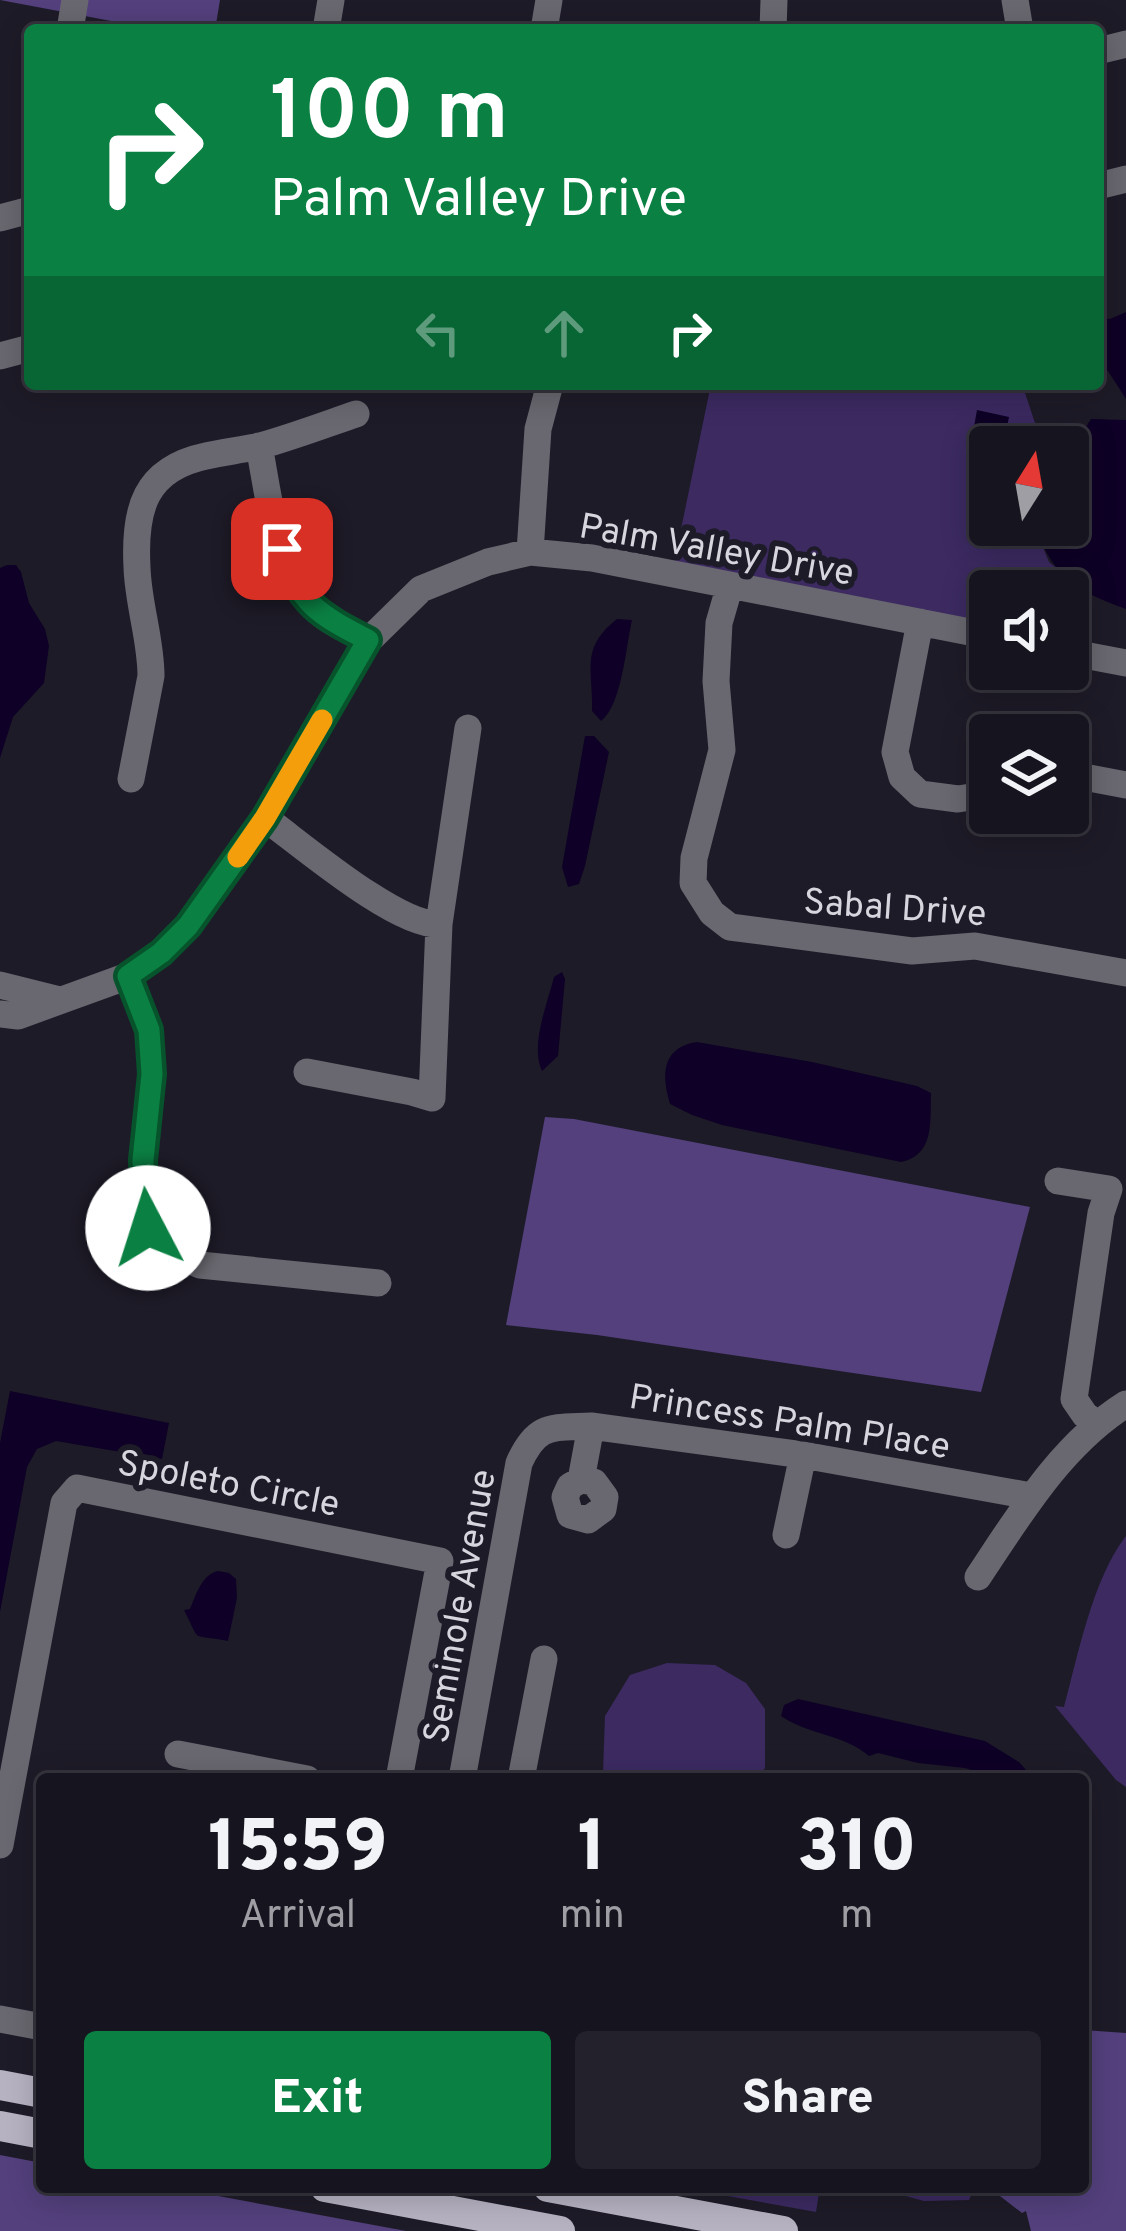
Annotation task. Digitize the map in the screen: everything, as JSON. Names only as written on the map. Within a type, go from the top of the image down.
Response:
[{"type":"main road","points":[[0,2086],[36,2092]]},
{"type":"main road","points":[[0,2126],[36,2133]]},
{"type":"main road","points":[[385,2193],[560,2231]]},
{"type":"main road","points":[[580,2193],[783,2231]]},
{"type":"street","points":[[530,552],[538,429],[548,390]]},
{"type":"street","points":[[131,779],[151,676],[137,569],[142,501],[176,465],[259,446],[356,414]]},
{"type":"street","points":[[259,446],[290,578],[311,606],[368,640]]},
{"type":"street","name":"Palm Valley Drive","points":[[0,1014],[18,1016],[128,976],[161,953],[188,926],[265,818],[368,640],[421,590],[488,562],[530,552],[592,558],[969,632]]},
{"type":"street","name":"Sabal Drive","points":[[730,585],[719,623],[716,681],[722,750],[694,859],[693,883],[712,913],[730,926],[912,951],[975,946],[1126,973]]},
{"type":"street","points":[[920,622],[896,752],[902,777],[920,794],[969,797]]},
{"type":"street","points":[[1089,656],[1126,663]]},
{"type":"street","points":[[307,1072],[433,1098],[439,924],[468,728]]},
{"type":"street","points":[[1089,778],[1126,784]]},
{"type":"street","points":[[265,818],[399,914],[428,925],[439,924]]},
{"type":"street","points":[[128,976],[149,1030],[152,1074],[144,1198],[148,1228],[155,1237],[168,1250],[200,1265],[378,1283]]},
{"type":"street","points":[[0,986],[60,1000]]},
{"type":"street","points":[[1058,1181],[1118,1185],[1101,1213],[1074,1399],[1096,1423]]},
{"type":"street","points":[[978,1576],[1031,1496],[1096,1423],[1126,1404]]},
{"type":"street","name":"Princess Palm Place","points":[[581,1480],[591,1426],[803,1455],[1031,1496]]},
{"type":"street","name":"Seminole Avenue","points":[[463,1773],[519,1463],[529,1442],[541,1432],[591,1426]]},
{"type":"street","points":[[786,1535],[803,1455]]},
{"type":"street","name":"Spoleto Circle","points":[[0,1845],[64,1503],[77,1489],[440,1561],[400,1773]]},
{"type":"street","points":[[522,1773],[544,1659]]},
{"type":"street","points":[[178,1754],[276,1773]]},
{"type":"street","points":[[0,2019],[36,2026]]},
{"type":"shaded area","points":[[0,0],[220,0],[216,24],[127,24]]},
{"type":"shaded area","points":[[1126,312],[1126,399],[1104,369],[1104,318]]},
{"type":"shaded area","points":[[710,390],[1024,390],[1036,426],[969,426],[969,546],[1042,546],[1059,570],[969,570],[969,620],[674,563]]},
{"type":"shaded area","points":[[977,410],[1009,417],[1007,426],[974,426]]},
{"type":"shaded area","points":[[1091,419],[1126,420],[1126,609],[1089,593],[1089,570],[1059,570],[1044,546],[1089,546],[1087,426]]},
{"type":"shaded area","points":[[16,565],[21,572],[49,646],[44,683],[13,717],[0,758],[0,568]]},
{"type":"shaded area","points":[[617,619],[632,620],[618,689],[601,721],[592,711],[591,660],[598,640]]},
{"type":"shaded area","points":[[585,736],[594,736],[609,752],[585,866],[579,884],[568,887],[562,867]]},
{"type":"shaded area","points":[[562,972],[558,1056],[542,1071],[541,1025],[554,977]]},
{"type":"shaded area","points":[[697,1042],[917,1086],[931,1093],[925,1144],[901,1162],[692,1115],[670,1104],[665,1073],[677,1050]]},
{"type":"shaded area","points":[[545,1117],[1030,1207],[981,1392],[506,1325]]},
{"type":"shaded area","points":[[10,1391],[169,1423],[162,1459],[56,1441],[37,1449],[27,1467],[0,1612],[0,1443]]},
{"type":"shaded area","points":[[1126,1536],[1126,1787],[1055,1706],[1064,1707],[1096,1595]]},
{"type":"shaded area","points":[[218,1571],[236,1579],[228,1641],[198,1636],[184,1610],[190,1609],[204,1581]]},
{"type":"shaded area","points":[[667,1663],[715,1665],[746,1683],[765,1709],[765,1768],[761,1773],[603,1773],[605,1716],[630,1675]]},
{"type":"shaded area","points":[[798,1699],[985,1741],[1029,1773],[980,1773],[878,1753],[869,1756],[781,1716],[784,1705]]},
{"type":"shaded area","points":[[1089,2030],[1126,2033],[1126,2231],[1031,2231],[1026,2211],[1022,2213],[1000,2196],[1089,2193]]},
{"type":"shaded area","points":[[0,2155],[36,2162],[36,2193],[202,2193],[406,2231],[0,2231]]},
{"type":"shaded area","points":[[711,2193],[819,2193],[816,2212]]},
{"type":"shaded area","points":[[895,2193],[972,2193],[969,2200],[924,2201]]},
{"type":"slow traffic","points":[[238,857],[322,720]]},
{"type":"route","points":[[148,1228],[143,1160],[152,1074],[149,1030],[128,976],[188,926],[265,818],[368,640],[311,606],[290,578],[282,549]]}]
